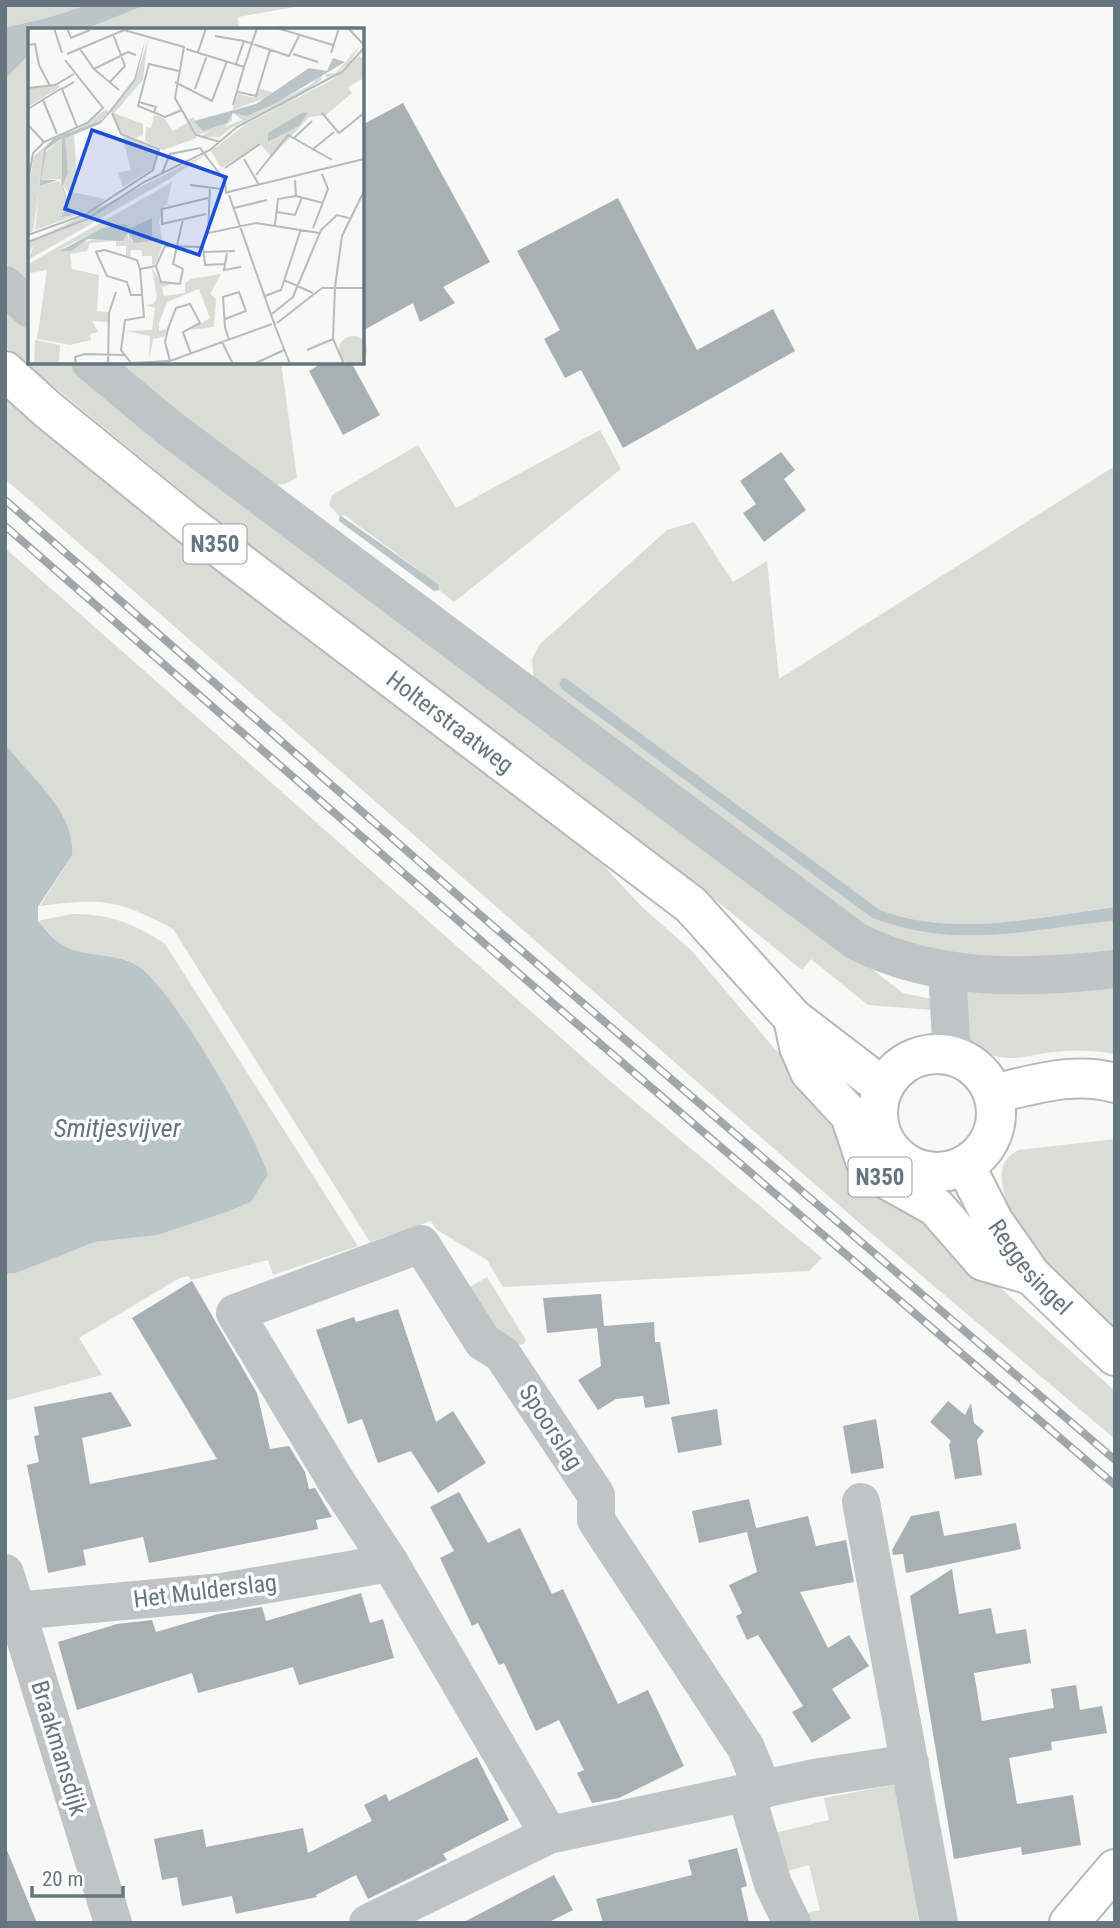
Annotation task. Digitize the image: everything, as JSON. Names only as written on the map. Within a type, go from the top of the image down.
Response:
[{"type":"main road","name":"Holterstraatweg","points":[[5,371],[47,409],[190,525],[691,905],[793,1018],[883,1087]]},
{"type":"main road","name":"N350","points":[[793,1018],[799,1047],[810,1072],[850,1115],[865,1160],[874,1173],[936,1207],[983,1261],[1031,1275]]},
{"type":"main road","points":[[932,1054],[952,1055],[977,1069],[993,1094],[996,1110],[991,1134],[978,1155],[965,1165],[947,1171],[929,1171],[911,1166],[896,1155],[885,1140],[878,1122],[883,1087],[896,1070],[912,1059],[932,1054]]},
{"type":"main road","points":[[993,1094],[1058,1080],[1089,1078],[1115,1083]]},
{"type":"main road","name":"Reggesingel","points":[[965,1165],[994,1222],[1031,1275],[1115,1356]]},
{"type":"main road","points":[[1069,1923],[1115,1869]]},
{"type":"street","points":[[5,285],[28,307]]},
{"type":"street","points":[[92,364],[168,427],[837,928],[890,958],[947,971],[1005,976],[1115,969]]},
{"type":"street","points":[[947,971],[952,1055]]},
{"type":"street","name":"Spoorslag","points":[[390,1563],[336,1481],[236,1313],[421,1244],[483,1342],[502,1354],[596,1495],[596,1520],[746,1748],[773,1884],[792,1923]]},
{"type":"street","points":[[861,1502],[939,1923]]},
{"type":"street","points":[[390,1563],[549,1835]]},
{"type":"street","name":"Het Mulderslag","points":[[11,1612],[222,1592],[390,1563]]},
{"type":"street","name":"Braakmansdijk","points":[[5,1573],[11,1612],[113,1923]]},
{"type":"street","points":[[368,1923],[549,1835],[910,1763]]},
{"type":"shaded area","points":[[5,5],[86,5],[5,27]]},
{"type":"shaded area","points":[[146,5],[306,5],[238,17],[239,28],[88,28]]},
{"type":"shaded area","points":[[28,56],[28,289],[5,266],[5,79]]},
{"type":"shaded area","points":[[5,298],[28,319],[28,364],[76,364],[903,993],[932,999],[933,1010],[868,1005],[811,959],[802,970],[714,899],[216,519],[5,347]]},
{"type":"shaded area","points":[[110,364],[281,364],[297,478],[285,484],[270,485]]},
{"type":"shaded area","points":[[5,396],[271,612],[593,854],[642,907],[692,951],[773,1047],[825,1101],[906,1203],[1115,1391],[1115,1439],[864,1227],[5,479]]},
{"type":"shaded area","points":[[600,430],[621,469],[454,602],[439,590],[438,584],[344,515],[339,516],[329,505],[332,495],[418,445],[456,508]]},
{"type":"shaded area","points":[[1115,466],[1115,907],[1026,920],[966,924],[937,923],[880,910],[567,679],[562,679],[559,685],[872,918],[904,928],[964,936],[1115,921],[1115,960],[984,966],[876,935],[534,683],[532,659],[540,644],[667,530],[694,522],[733,582],[767,561],[779,679]]},
{"type":"shaded area","points":[[5,548],[611,1082],[822,1258],[809,1271],[503,1287],[487,1260],[437,1230],[431,1221],[370,1242],[173,929],[138,912],[109,903],[79,902],[40,906],[72,855],[5,744]]},
{"type":"shaded area","points":[[72,914],[98,915],[121,921],[165,944],[358,1246],[273,1275],[268,1260],[191,1280],[188,1276],[178,1279],[79,1338],[102,1375],[5,1401],[5,1274],[16,1273],[95,1242],[158,1235],[227,1212],[251,1202],[268,1175],[223,1086],[151,978],[130,962],[66,947],[38,921]]},
{"type":"shaded area","points":[[1115,984],[1115,1054],[1069,1051],[1004,1058],[985,1052],[970,1040],[966,991]]},
{"type":"shaded area","points":[[1115,1139],[1115,1330],[1061,1283],[1038,1256],[1013,1216],[1005,1195],[1002,1176],[1006,1161],[1019,1150]]},
{"type":"shaded area","points":[[487,1277],[526,1340],[524,1344],[509,1347],[465,1290]]},
{"type":"shaded area","points":[[893,1785],[901,1801],[919,1923],[798,1923],[798,1915],[820,1910],[809,1865],[787,1871],[766,1835],[829,1820],[824,1798]]},
{"type":"water","points":[[86,5],[146,5],[88,28],[28,28],[28,56],[5,79],[5,27]]},
{"type":"water","points":[[340,515],[438,584],[439,590],[434,591],[339,521]]},
{"type":"water","points":[[562,678],[567,679],[880,910],[937,923],[966,924],[1026,920],[1115,907],[1115,921],[964,936],[904,928],[872,918],[563,690],[559,685]]},
{"type":"water","name":"Smitjesvijver","points":[[5,744],[59,809],[71,839],[72,855],[38,907],[38,921],[53,938],[66,947],[130,962],[153,980],[171,1002],[211,1063],[247,1128],[268,1175],[251,1202],[227,1212],[158,1235],[95,1242],[16,1273],[5,1274]]},
{"type":"building","points":[[403,103],[490,262],[443,287],[455,303],[420,322],[413,303],[364,330],[364,124]]},
{"type":"building","points":[[618,198],[697,350],[773,309],[795,351],[623,448],[581,370],[565,378],[544,339],[560,330],[517,251]]},
{"type":"building","points":[[321,364],[352,364],[380,415],[343,435],[309,371]]},
{"type":"building","points":[[781,452],[795,470],[784,479],[806,510],[764,542],[743,513],[756,504],[740,481]]},
{"type":"building","points":[[192,1281],[257,1393],[270,1449],[289,1446],[305,1472],[309,1489],[315,1488],[332,1517],[316,1520],[318,1529],[149,1563],[143,1537],[83,1550],[86,1565],[48,1573],[27,1465],[39,1462],[34,1436],[39,1435],[34,1407],[111,1392],[132,1426],[82,1438],[90,1484],[217,1459],[132,1318]]},
{"type":"building","points":[[601,1294],[604,1326],[654,1322],[655,1342],[660,1342],[670,1404],[645,1408],[643,1396],[616,1399],[598,1410],[578,1380],[601,1366],[597,1328],[547,1333],[543,1298]]},
{"type":"building","points":[[398,1309],[436,1422],[453,1411],[486,1463],[438,1493],[411,1451],[378,1463],[362,1419],[348,1424],[316,1330],[354,1317],[356,1322]]},
{"type":"building","points":[[948,1401],[965,1415],[971,1403],[974,1423],[984,1431],[977,1440],[982,1475],[955,1479],[949,1445],[951,1441],[930,1422]]},
{"type":"building","points":[[717,1409],[722,1445],[678,1453],[671,1417]]},
{"type":"building","points":[[876,1419],[884,1468],[851,1474],[843,1426]]},
{"type":"building","points":[[459,1492],[488,1543],[520,1528],[552,1594],[563,1589],[618,1704],[648,1690],[684,1766],[619,1798],[592,1803],[577,1773],[584,1770],[559,1720],[536,1731],[504,1663],[499,1665],[478,1623],[472,1626],[440,1558],[454,1551],[430,1507]]},
{"type":"building","points":[[749,1499],[756,1528],[808,1516],[816,1546],[846,1540],[854,1582],[800,1592],[828,1648],[849,1635],[869,1666],[832,1689],[851,1718],[812,1743],[792,1712],[803,1706],[758,1635],[747,1640],[736,1616],[742,1613],[729,1585],[757,1572],[747,1532],[699,1543],[692,1511]]},
{"type":"building","points":[[939,1511],[944,1536],[1016,1523],[1021,1549],[906,1573],[903,1554],[893,1555],[892,1550],[911,1516]]},
{"type":"building","points":[[952,1569],[959,1614],[991,1608],[996,1634],[1026,1629],[1031,1663],[974,1673],[982,1721],[1054,1708],[1051,1689],[1076,1685],[1080,1710],[1102,1706],[1107,1733],[1051,1742],[1052,1750],[1009,1758],[1017,1804],[1073,1795],[1081,1845],[1022,1855],[1021,1847],[954,1859],[910,1596]]},
{"type":"building","points":[[361,1593],[370,1623],[383,1619],[394,1658],[299,1685],[293,1667],[198,1693],[192,1673],[77,1710],[58,1642],[117,1624],[152,1620],[156,1632],[218,1614],[262,1607],[266,1621]]},
{"type":"building","points":[[477,1757],[509,1820],[443,1854],[447,1860],[368,1899],[356,1875],[316,1895],[317,1897],[236,1914],[232,1896],[182,1906],[177,1877],[162,1880],[154,1839],[203,1829],[206,1847],[303,1828],[308,1853],[372,1821],[364,1805],[386,1794],[389,1801]]},
{"type":"building","points":[[6,1848],[37,1923],[5,1923]]},
{"type":"building","points":[[737,1848],[747,1886],[741,1888],[749,1923],[603,1923],[596,1899],[692,1875],[688,1860]]},
{"type":"building","points":[[554,1875],[573,1910],[547,1923],[462,1923]]},
{"type":"railway","points":[[5,500],[493,926],[1115,1460]]},
{"type":"railway","points":[[5,526],[555,1005],[1115,1485]]}]
